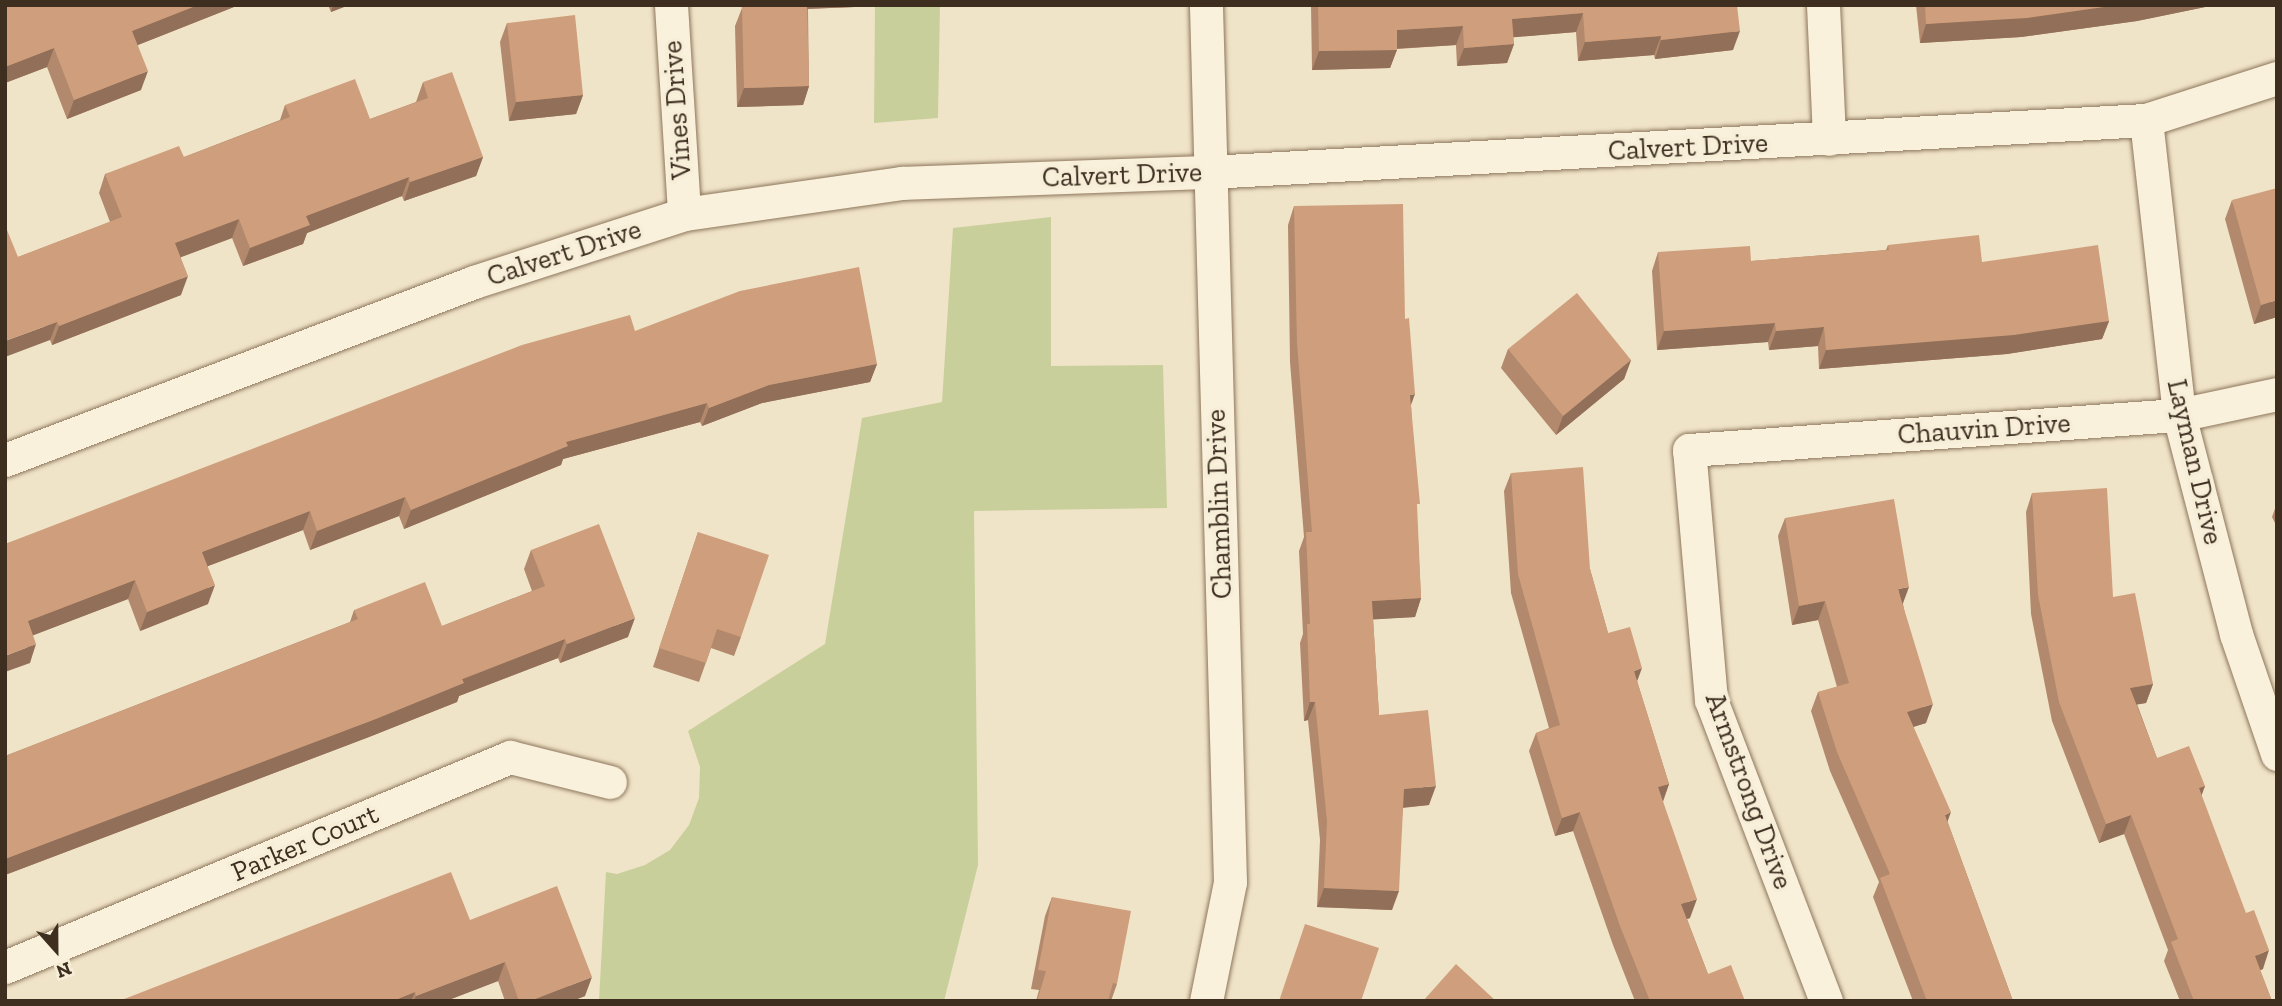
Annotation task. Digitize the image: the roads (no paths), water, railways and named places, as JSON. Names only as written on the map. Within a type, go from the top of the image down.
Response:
[{"type":"street","name":"Vines Drive","points":[[671,5],[684,214]]},
{"type":"street","name":"Chamblin Drive","points":[[1206,5],[1230,882],[1206,1001]]},
{"type":"street","points":[[1823,5],[1829,139]]},
{"type":"street","name":"Calvert Drive","points":[[5,460],[474,282],[684,214],[902,183],[1209,172],[2146,120],[2277,78]]},
{"type":"street","name":"Layman Drive","points":[[2146,120],[2179,415],[2236,634],[2277,754]]},
{"type":"street","name":"Chauvin Drive","points":[[1689,450],[2179,415],[2277,394]]},
{"type":"street","name":"Armstrong Drive","points":[[1689,450],[1711,700],[1826,1001]]},
{"type":"street","name":"Parker Court","points":[[5,967],[510,757],[610,782]]}]
